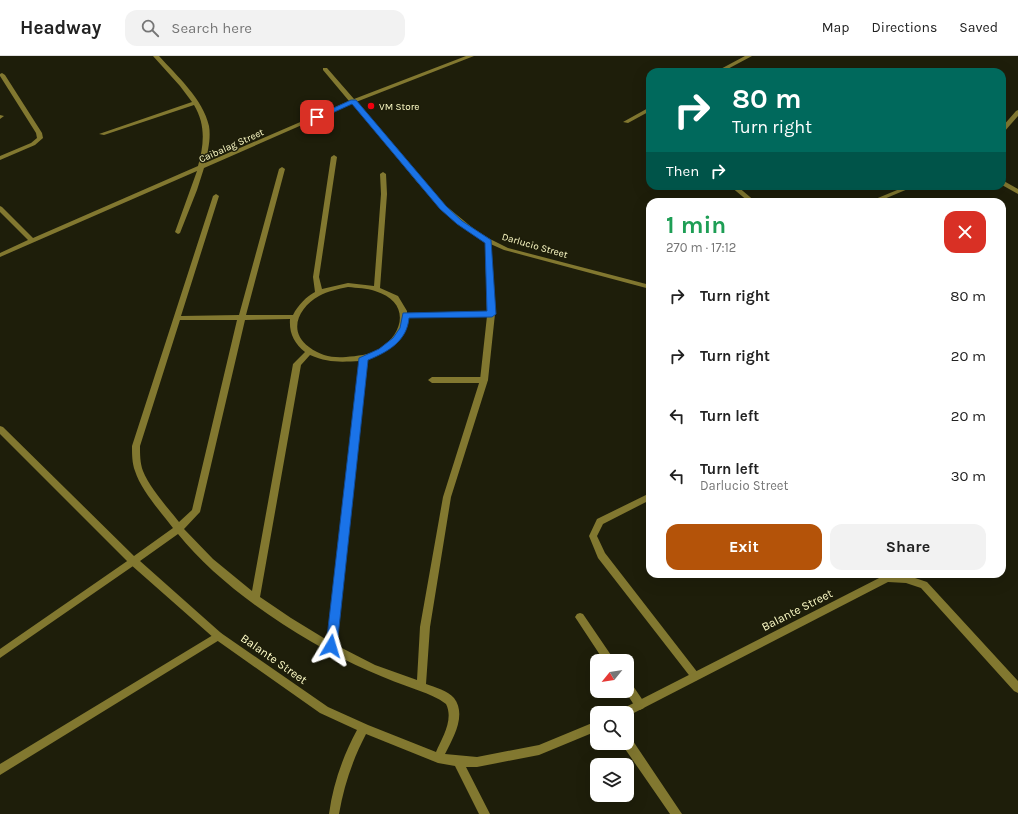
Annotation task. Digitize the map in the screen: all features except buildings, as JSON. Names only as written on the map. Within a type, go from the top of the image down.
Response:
[{"type":"street","points":[[156,56],[195,102],[204,118],[206,138],[201,168],[178,232]]},
{"type":"street","name":"Caibalag Street","points":[[0,255],[354,101],[471,56]]},
{"type":"street","points":[[726,68],[749,56]]},
{"type":"street","name":"Darlucio Street","points":[[325,69],[354,101],[443,207],[459,223],[488,242],[506,249],[626,280],[646,287]]},
{"type":"street","points":[[0,158],[33,144],[40,138],[39,133],[2,75]]},
{"type":"street","points":[[102,134],[195,102]]},
{"type":"street","points":[[626,122],[646,111]]},
{"type":"street","points":[[1006,126],[1018,112]]},
{"type":"street","points":[[320,292],[316,277],[334,157]]},
{"type":"street","points":[[0,654],[178,529],[196,512],[240,317],[259,244],[282,169]]},
{"type":"street","points":[[377,288],[384,194],[384,174]]},
{"type":"street","points":[[1006,184],[1018,192]]},
{"type":"street","points":[[738,190],[748,198]]},
{"type":"street","points":[[880,198],[902,190]]},
{"type":"street","points":[[216,196],[136,446],[135,462],[140,476],[178,529],[210,562],[255,598],[288,621],[372,668],[450,700],[454,710],[451,727],[438,758]]},
{"type":"street","points":[[0,208],[32,241]]},
{"type":"street","points":[[421,687],[425,627],[447,497],[484,380],[492,314],[488,242]]},
{"type":"street","points":[[348,285],[363,285],[377,288],[391,294],[401,304],[406,315],[404,328],[396,340],[382,351],[364,358],[334,360],[309,352],[300,345],[295,336],[293,327],[294,317],[300,308],[320,292],[348,285]]},
{"type":"street","points":[[406,315],[492,314]]},
{"type":"street","points":[[177,318],[294,317]]},
{"type":"street","points":[[255,598],[297,364],[309,352]]},
{"type":"street","points":[[331,646],[364,358]]},
{"type":"street","points":[[432,380],[484,380]]},
{"type":"street","name":"Balante Street","points":[[0,429],[132,560],[218,636],[324,710],[438,758],[458,761],[477,762],[539,750],[590,729]]},
{"type":"street","points":[[646,498],[600,522],[593,536],[601,555],[695,676]]},
{"type":"street","name":"Balante Street","points":[[634,708],[887,578]]},
{"type":"street","name":"Balante Street","points":[[911,578],[924,584],[1018,688]]},
{"type":"street","points":[[580,617],[605,654]]},
{"type":"street","points":[[0,770],[218,636]]},
{"type":"street","points":[[634,696],[640,705]]},
{"type":"street","points":[[334,814],[337,790],[350,753],[364,728]]},
{"type":"street","points":[[633,750],[677,814]]},
{"type":"street","points":[[458,761],[485,814]]},
{"type":"place","name":"VM Store","points":[[371,106]]},
{"type":"route","points":[[317,117],[354,101],[424,187],[443,207],[459,223],[488,242],[492,314],[406,315],[404,328],[396,340],[382,351],[364,358],[331,646]]}]
